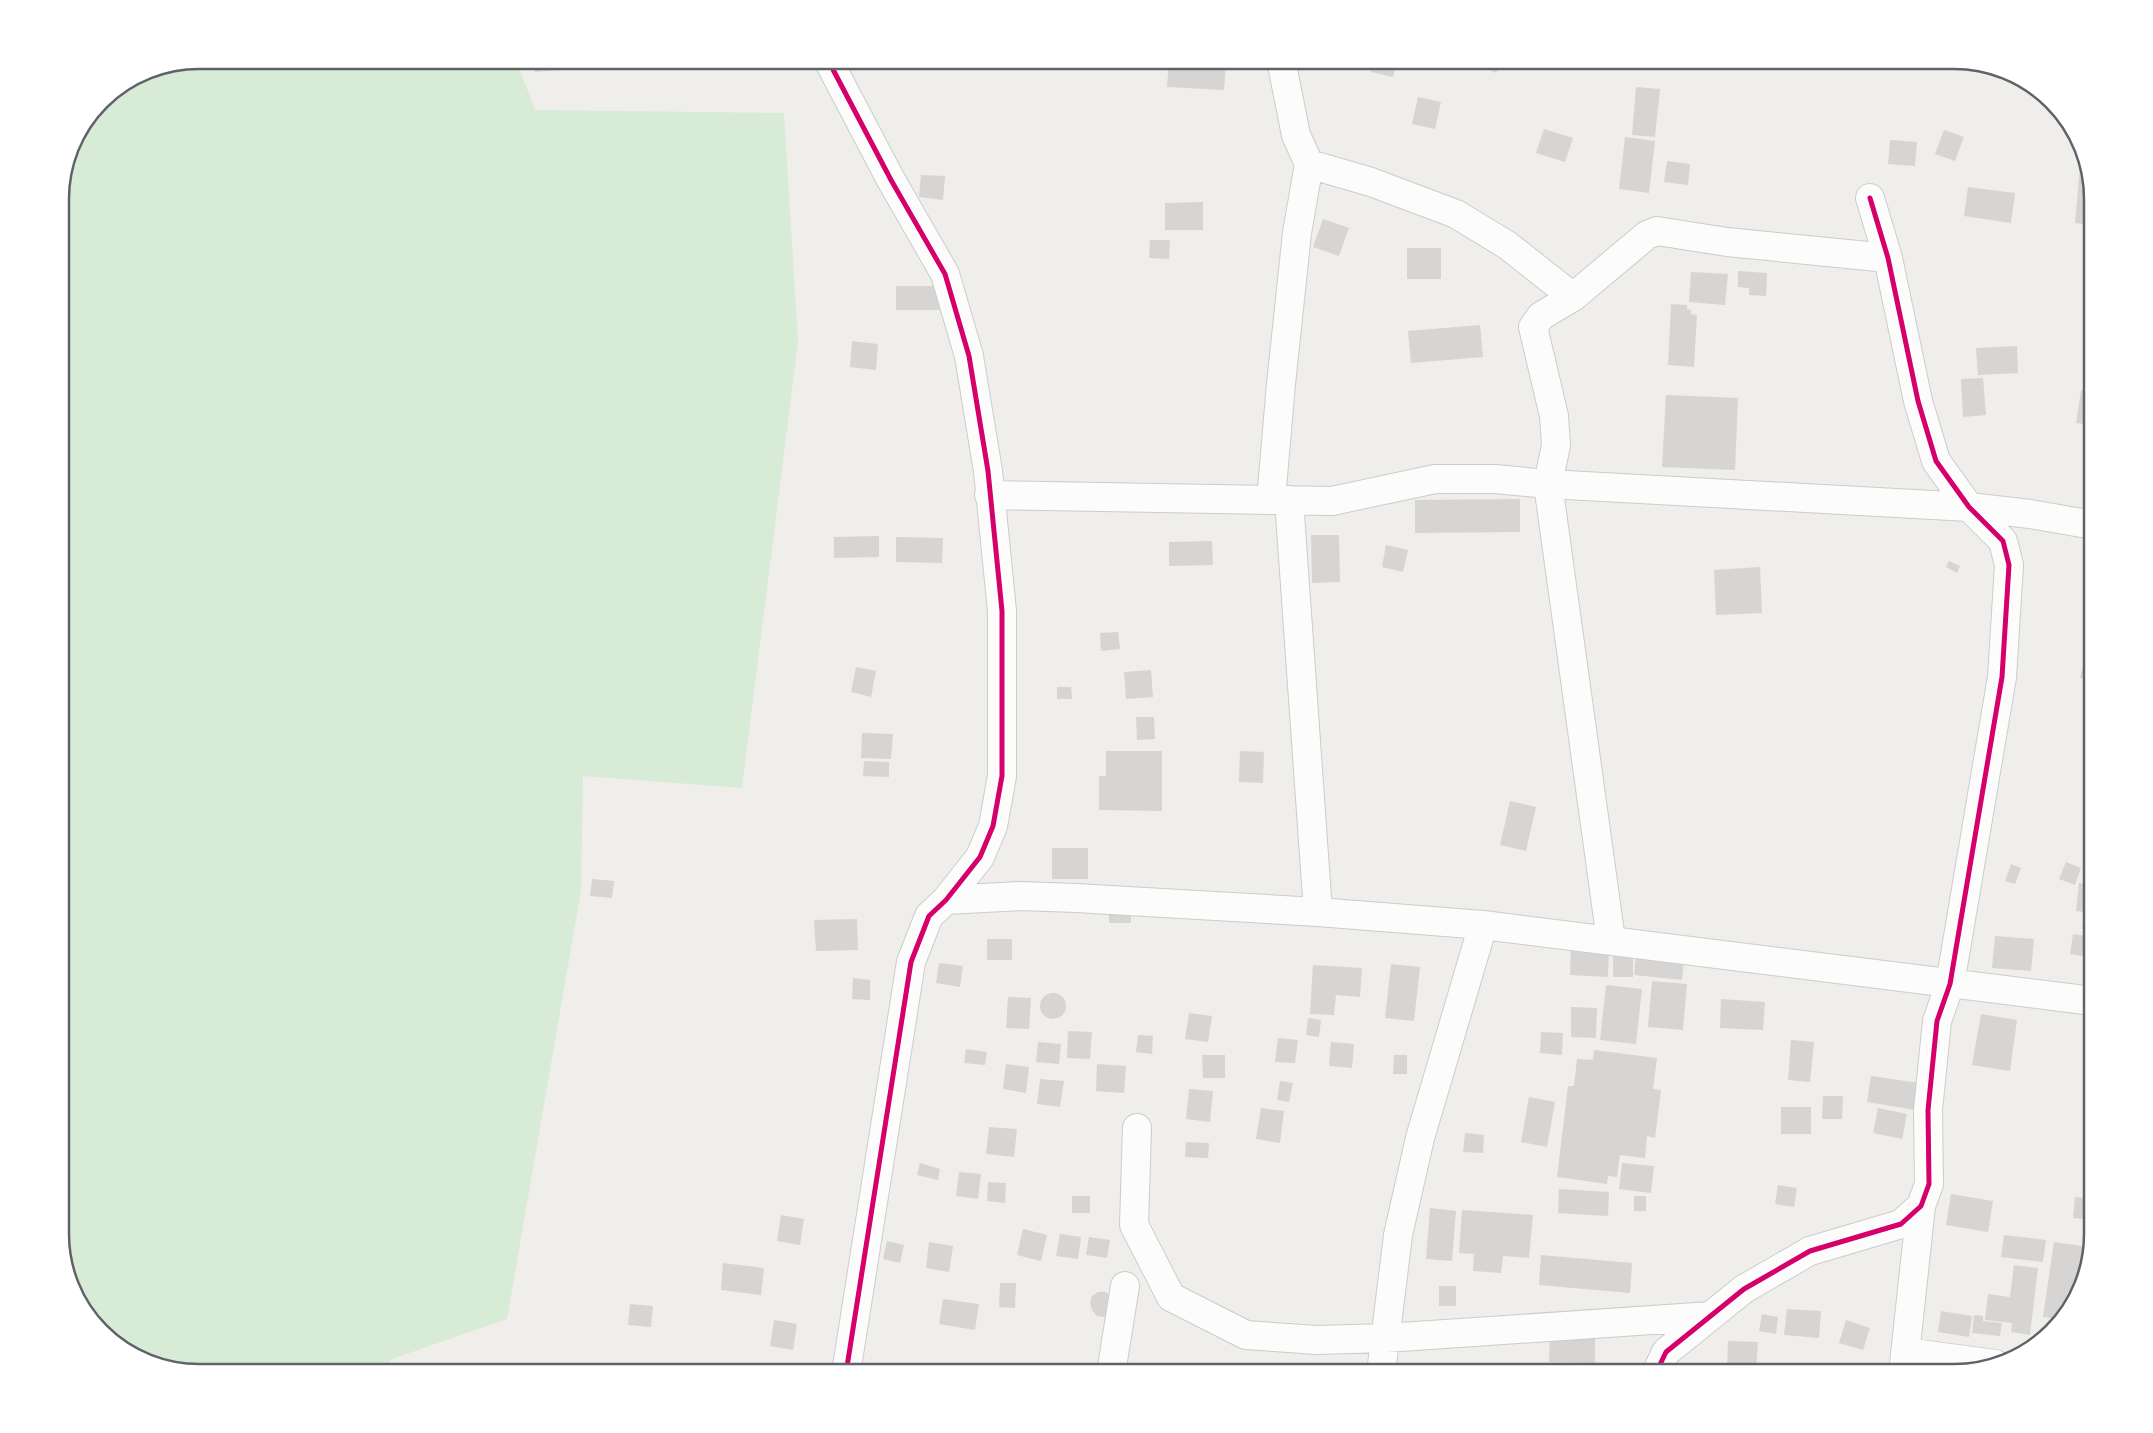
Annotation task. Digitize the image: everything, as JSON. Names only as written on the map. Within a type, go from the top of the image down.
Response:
[{"type":"street","points":[[833,69],[891,180],[944,274],[969,356],[988,471],[1002,611],[1002,776],[993,826],[980,857],[946,900],[929,916],[911,962],[847,1364]]},
{"type":"street","points":[[1283,69],[1296,135],[1309,164],[1296,242],[1281,384],[1280,500],[1318,912]]},
{"type":"street","points":[[1309,164],[1371,182],[1456,214],[1507,246],[1573,297]]},
{"type":"street","points":[[1870,198],[1888,258],[1918,401],[1936,461],[1970,507],[2003,541],[2009,565],[2002,678],[1950,984],[1937,1020],[1928,1110],[1929,1184],[1921,1206],[1904,1363],[1961,1364]]},
{"type":"street","points":[[1610,940],[1548,484],[1556,444],[1554,416],[1533,327],[1541,316],[1573,297],[1647,235],[1657,231],[1727,242],[1888,258]]},
{"type":"street","points":[[990,495],[1332,501],[1435,479],[1495,479],[1548,484],[1970,507],[2084,523]]},
{"type":"street","points":[[946,900],[1020,896],[1076,898],[1483,924],[2084,1000]]},
{"type":"street","points":[[1383,1364],[1398,1235],[1420,1138],[1483,924]]},
{"type":"street","points":[[1137,1128],[1134,1225],[1171,1298],[1246,1335],[1317,1340],[1386,1338],[1712,1316]]},
{"type":"street","points":[[1660,1364],[1666,1352],[1744,1289],[1810,1251],[1901,1224],[1921,1206]]},
{"type":"street","points":[[1112,1364],[1125,1286]]},
{"type":"green space","points":[[519,69],[535,110],[784,113],[798,342],[742,788],[583,776],[581,890],[507,1319],[392,1359],[389,1364],[198,1364],[165,1360],[141,1351],[119,1337],[107,1326],[86,1299],[73,1268],[69,1243],[69,190],[73,165],[86,134],[96,119],[113,101],[141,82],[165,73],[181,70]]},
{"type":"building","points":[[535,69],[560,69],[560,70],[535,72]]},
{"type":"building","points":[[1168,69],[1226,69],[1224,90],[1167,87]]},
{"type":"building","points":[[1372,69],[1395,69],[1393,77],[1371,72]]},
{"type":"building","points":[[1489,69],[1498,69],[1496,73]]},
{"type":"building","points":[[1636,87],[1660,89],[1655,137],[1632,135]]},
{"type":"building","points":[[1418,97],[1441,102],[1435,129],[1412,124]]},
{"type":"building","points":[[1544,129],[1573,138],[1565,162],[1536,153]]},
{"type":"building","points":[[1944,130],[1964,137],[1955,161],[1935,154]]},
{"type":"building","points":[[1625,137],[1655,141],[1649,193],[1619,189]]},
{"type":"building","points":[[1890,140],[1917,142],[1915,166],[1888,164]]},
{"type":"building","points":[[1667,161],[1690,164],[1688,185],[1664,182]]},
{"type":"building","points":[[2080,165],[2083,181],[2084,224],[2075,223]]},
{"type":"building","points":[[921,175],[945,176],[943,200],[919,197]]},
{"type":"building","points":[[1968,187],[2015,193],[2011,223],[1964,216]]},
{"type":"building","points":[[1203,202],[1203,230],[1165,230],[1165,203]]},
{"type":"building","points":[[1323,219],[1349,228],[1339,256],[1313,247]]},
{"type":"building","points":[[1150,240],[1170,240],[1169,259],[1149,258]]},
{"type":"building","points":[[1407,248],[1441,248],[1441,279],[1407,279]]},
{"type":"building","points":[[1738,271],[1767,273],[1766,296],[1749,295],[1749,288],[1738,287]]},
{"type":"building","points":[[1691,272],[1728,274],[1725,305],[1689,302]]},
{"type":"building","points":[[896,286],[940,286],[940,310],[896,310]]},
{"type":"building","points":[[1671,304],[1687,305],[1687,309],[1691,310],[1691,314],[1697,315],[1694,367],[1668,365]]},
{"type":"building","points":[[1480,325],[1483,357],[1411,363],[1408,331]]},
{"type":"building","points":[[852,341],[878,344],[876,370],[850,367]]},
{"type":"building","points":[[2017,346],[2018,373],[1978,375],[1976,348]]},
{"type":"building","points":[[1983,378],[1986,415],[1963,417],[1961,379]]},
{"type":"building","points":[[2081,390],[2084,390],[2084,424],[2076,423]]},
{"type":"building","points":[[1666,395],[1738,398],[1735,470],[1662,467]]},
{"type":"building","points":[[1520,499],[1520,532],[1415,533],[1415,500]]},
{"type":"building","points":[[1311,535],[1339,535],[1340,582],[1312,583]]},
{"type":"building","points":[[879,536],[879,557],[834,558],[834,537]]},
{"type":"building","points":[[896,537],[943,538],[942,563],[896,562]]},
{"type":"building","points":[[1212,541],[1213,565],[1169,566],[1169,542]]},
{"type":"building","points":[[1386,545],[1408,550],[1403,572],[1382,567]]},
{"type":"building","points":[[1949,561],[1960,566],[1957,573],[1946,567]]},
{"type":"building","points":[[1760,567],[1762,613],[1716,615],[1714,570]]},
{"type":"building","points":[[1118,632],[1120,649],[1101,651],[1100,633]]},
{"type":"building","points":[[2084,661],[2084,679],[2080,678]]},
{"type":"building","points":[[856,667],[876,671],[871,697],[851,692]]},
{"type":"building","points":[[1151,670],[1153,697],[1126,699],[1124,672]]},
{"type":"building","points":[[1057,687],[1071,687],[1072,699],[1057,699]]},
{"type":"building","points":[[1136,717],[1154,717],[1155,739],[1137,740]]},
{"type":"building","points":[[862,733],[893,734],[891,759],[861,758]]},
{"type":"building","points":[[1106,751],[1162,751],[1162,811],[1099,810],[1099,776],[1106,776]]},
{"type":"building","points":[[1240,751],[1264,752],[1263,783],[1239,782]]},
{"type":"building","points":[[864,761],[889,762],[889,777],[863,776]]},
{"type":"building","points":[[1510,801],[1536,807],[1526,851],[1500,845]]},
{"type":"building","points":[[1052,848],[1088,848],[1088,879],[1052,879]]},
{"type":"building","points":[[2066,862],[2081,868],[2075,885],[2059,879]]},
{"type":"building","points":[[2011,864],[2021,868],[2015,884],[2005,881]]},
{"type":"building","points":[[592,879],[614,881],[612,898],[590,896]]},
{"type":"building","points":[[2079,883],[2084,884],[2084,912],[2076,911]]},
{"type":"building","points":[[1109,908],[1131,908],[1131,923],[1109,923]]},
{"type":"building","points":[[857,919],[858,950],[816,951],[814,920]]},
{"type":"building","points":[[2073,934],[2084,936],[2084,956],[2070,954]]},
{"type":"building","points":[[1995,936],[2034,939],[2031,971],[1992,968]]},
{"type":"building","points":[[987,939],[1012,939],[1012,960],[987,960]]},
{"type":"building","points":[[1571,947],[1609,950],[1608,977],[1570,975]]},
{"type":"building","points":[[1636,954],[1684,959],[1682,980],[1634,975]]},
{"type":"building","points":[[1613,955],[1633,956],[1633,977],[1613,977]]},
{"type":"building","points":[[939,963],[963,966],[960,987],[936,983]]},
{"type":"building","points":[[1391,964],[1420,967],[1414,1021],[1385,1018]]},
{"type":"building","points":[[1313,965],[1362,968],[1360,997],[1336,995],[1334,1015],[1310,1014]]},
{"type":"building","points":[[853,978],[870,980],[870,1000],[852,999]]},
{"type":"building","points":[[1652,981],[1687,984],[1683,1030],[1648,1027]]},
{"type":"building","points":[[1606,985],[1642,989],[1636,1044],[1600,1040]]},
{"type":"building","points":[[1053,993],[1062,997],[1066,1006],[1062,1015],[1053,1019],[1044,1015],[1040,1006],[1044,997]]},
{"type":"building","points":[[1008,997],[1031,998],[1029,1029],[1006,1028]]},
{"type":"building","points":[[1721,999],[1765,1002],[1763,1030],[1720,1028]]},
{"type":"building","points":[[1571,1007],[1597,1008],[1596,1038],[1571,1037]]},
{"type":"building","points":[[1189,1013],[1212,1016],[1208,1042],[1185,1039]]},
{"type":"building","points":[[1981,1014],[2017,1020],[2010,1071],[1972,1065]]},
{"type":"building","points":[[1308,1018],[1321,1020],[1319,1037],[1306,1035]]},
{"type":"building","points":[[1068,1031],[1092,1032],[1090,1059],[1067,1058]]},
{"type":"building","points":[[1541,1032],[1563,1033],[1562,1055],[1540,1053]]},
{"type":"building","points":[[1138,1035],[1153,1036],[1152,1054],[1136,1052]]},
{"type":"building","points":[[1278,1038],[1298,1040],[1295,1063],[1275,1062]]},
{"type":"building","points":[[1791,1040],[1814,1042],[1810,1082],[1788,1080]]},
{"type":"building","points":[[1038,1042],[1061,1044],[1059,1064],[1036,1062]]},
{"type":"building","points":[[1331,1042],[1354,1044],[1352,1068],[1329,1066]]},
{"type":"building","points":[[966,1049],[987,1052],[985,1065],[964,1063]]},
{"type":"building","points":[[1594,1050],[1657,1058],[1653,1089],[1661,1090],[1655,1138],[1647,1136],[1645,1158],[1620,1155],[1617,1177],[1608,1176],[1607,1184],[1557,1177],[1568,1086],[1574,1086],[1577,1059],[1593,1060]]},
{"type":"building","points":[[1202,1055],[1225,1055],[1225,1078],[1203,1078]]},
{"type":"building","points":[[1394,1055],[1407,1055],[1407,1074],[1393,1074]]},
{"type":"building","points":[[1006,1064],[1029,1067],[1026,1093],[1003,1089]]},
{"type":"building","points":[[1097,1064],[1126,1066],[1124,1093],[1096,1091]]},
{"type":"building","points":[[1871,1076],[1919,1083],[1915,1110],[1867,1102]]},
{"type":"building","points":[[1040,1079],[1064,1081],[1060,1107],[1037,1104]]},
{"type":"building","points":[[1280,1081],[1293,1083],[1289,1102],[1277,1100]]},
{"type":"building","points":[[1189,1089],[1213,1091],[1210,1122],[1186,1119]]},
{"type":"building","points":[[1823,1096],[1843,1096],[1842,1119],[1822,1119]]},
{"type":"building","points":[[1529,1097],[1555,1102],[1547,1147],[1521,1142]]},
{"type":"building","points":[[1781,1107],[1811,1107],[1811,1134],[1781,1134]]},
{"type":"building","points":[[1261,1108],[1284,1111],[1280,1143],[1256,1139]]},
{"type":"building","points":[[1878,1108],[1907,1114],[1902,1139],[1873,1133]]},
{"type":"building","points":[[989,1127],[1017,1129],[1014,1157],[986,1154]]},
{"type":"building","points":[[1465,1133],[1484,1135],[1483,1153],[1463,1152]]},
{"type":"building","points":[[1186,1142],[1209,1143],[1208,1158],[1185,1157]]},
{"type":"building","points":[[920,1163],[940,1169],[938,1180],[917,1175]]},
{"type":"building","points":[[1622,1163],[1654,1166],[1651,1193],[1619,1189]]},
{"type":"building","points":[[959,1172],[981,1174],[978,1199],[956,1196]]},
{"type":"building","points":[[988,1182],[1006,1183],[1005,1203],[987,1201]]},
{"type":"building","points":[[1778,1185],[1797,1188],[1794,1207],[1775,1204]]},
{"type":"building","points":[[1559,1189],[1609,1192],[1608,1216],[1558,1213]]},
{"type":"building","points":[[1951,1194],[1993,1201],[1988,1232],[1946,1225]]},
{"type":"building","points":[[1072,1196],[1090,1196],[1090,1213],[1072,1213]]},
{"type":"building","points":[[1634,1196],[1646,1196],[1646,1211],[1634,1211]]},
{"type":"building","points":[[2075,1197],[2084,1198],[2084,1219],[2073,1218]]},
{"type":"building","points":[[1430,1208],[1456,1211],[1452,1261],[1426,1259]]},
{"type":"building","points":[[1462,1210],[1533,1215],[1529,1258],[1503,1256],[1501,1273],[1473,1271],[1474,1254],[1459,1253]]},
{"type":"building","points":[[781,1215],[804,1219],[800,1245],[777,1241]]},
{"type":"building","points":[[1023,1229],[1047,1235],[1041,1261],[1017,1255]]},
{"type":"building","points":[[1060,1234],[1081,1237],[1078,1259],[1056,1256]]},
{"type":"building","points":[[2004,1235],[2046,1240],[2043,1262],[2001,1257]]},
{"type":"building","points":[[1089,1237],[1110,1240],[1107,1258],[1086,1255]]},
{"type":"building","points":[[887,1241],[904,1245],[900,1263],[883,1259]]},
{"type":"building","points":[[929,1242],[953,1246],[949,1272],[926,1268]]},
{"type":"building","points":[[2054,1242],[2083,1246],[2080,1268],[2067,1299],[2053,1318],[2043,1317]]},
{"type":"building","points":[[1541,1255],[1632,1263],[1630,1293],[1539,1285]]},
{"type":"building","points":[[723,1263],[764,1268],[761,1295],[721,1290]]},
{"type":"building","points":[[2014,1265],[2038,1268],[2030,1335],[2011,1332],[2012,1323],[1985,1320],[1988,1294],[2010,1297]]},
{"type":"building","points":[[1000,1283],[1016,1283],[1015,1308],[999,1307]]},
{"type":"building","points":[[1439,1286],[1456,1286],[1456,1306],[1439,1306]]},
{"type":"building","points":[[1098,1292],[1105,1292],[1111,1295],[1111,1314],[1104,1317],[1097,1316],[1092,1310],[1090,1303],[1092,1296]]},
{"type":"building","points":[[943,1299],[979,1304],[975,1330],[939,1324]]},
{"type":"building","points":[[630,1304],[653,1306],[651,1327],[628,1325]]},
{"type":"building","points":[[1787,1309],[1821,1311],[1819,1338],[1784,1335]]},
{"type":"building","points":[[1941,1311],[1972,1316],[1969,1337],[1938,1332]]},
{"type":"building","points":[[1762,1314],[1778,1317],[1776,1334],[1759,1331]]},
{"type":"building","points":[[1974,1315],[1983,1316],[1983,1321],[2002,1323],[2000,1336],[1972,1333]]},
{"type":"building","points":[[774,1320],[797,1324],[793,1350],[770,1346]]},
{"type":"building","points":[[1846,1320],[1870,1328],[1863,1350],[1839,1343]]},
{"type":"building","points":[[1550,1334],[1595,1335],[1595,1363],[1549,1362]]},
{"type":"building","points":[[1728,1341],[1758,1342],[1756,1364],[1727,1364]]},
{"type":"cycle path","points":[[833,69],[891,180],[945,274],[969,356],[988,471],[1002,611],[1002,776],[993,826],[980,857],[946,900],[929,916],[911,962],[847,1364]]},
{"type":"cycle path","points":[[1660,1364],[1666,1352],[1744,1289],[1810,1251],[1901,1224],[1921,1206],[1929,1184],[1928,1110],[1937,1021],[1950,984],[2002,677],[2009,565],[2003,541],[1969,507],[1936,461],[1918,401],[1888,258],[1870,198]]}]
